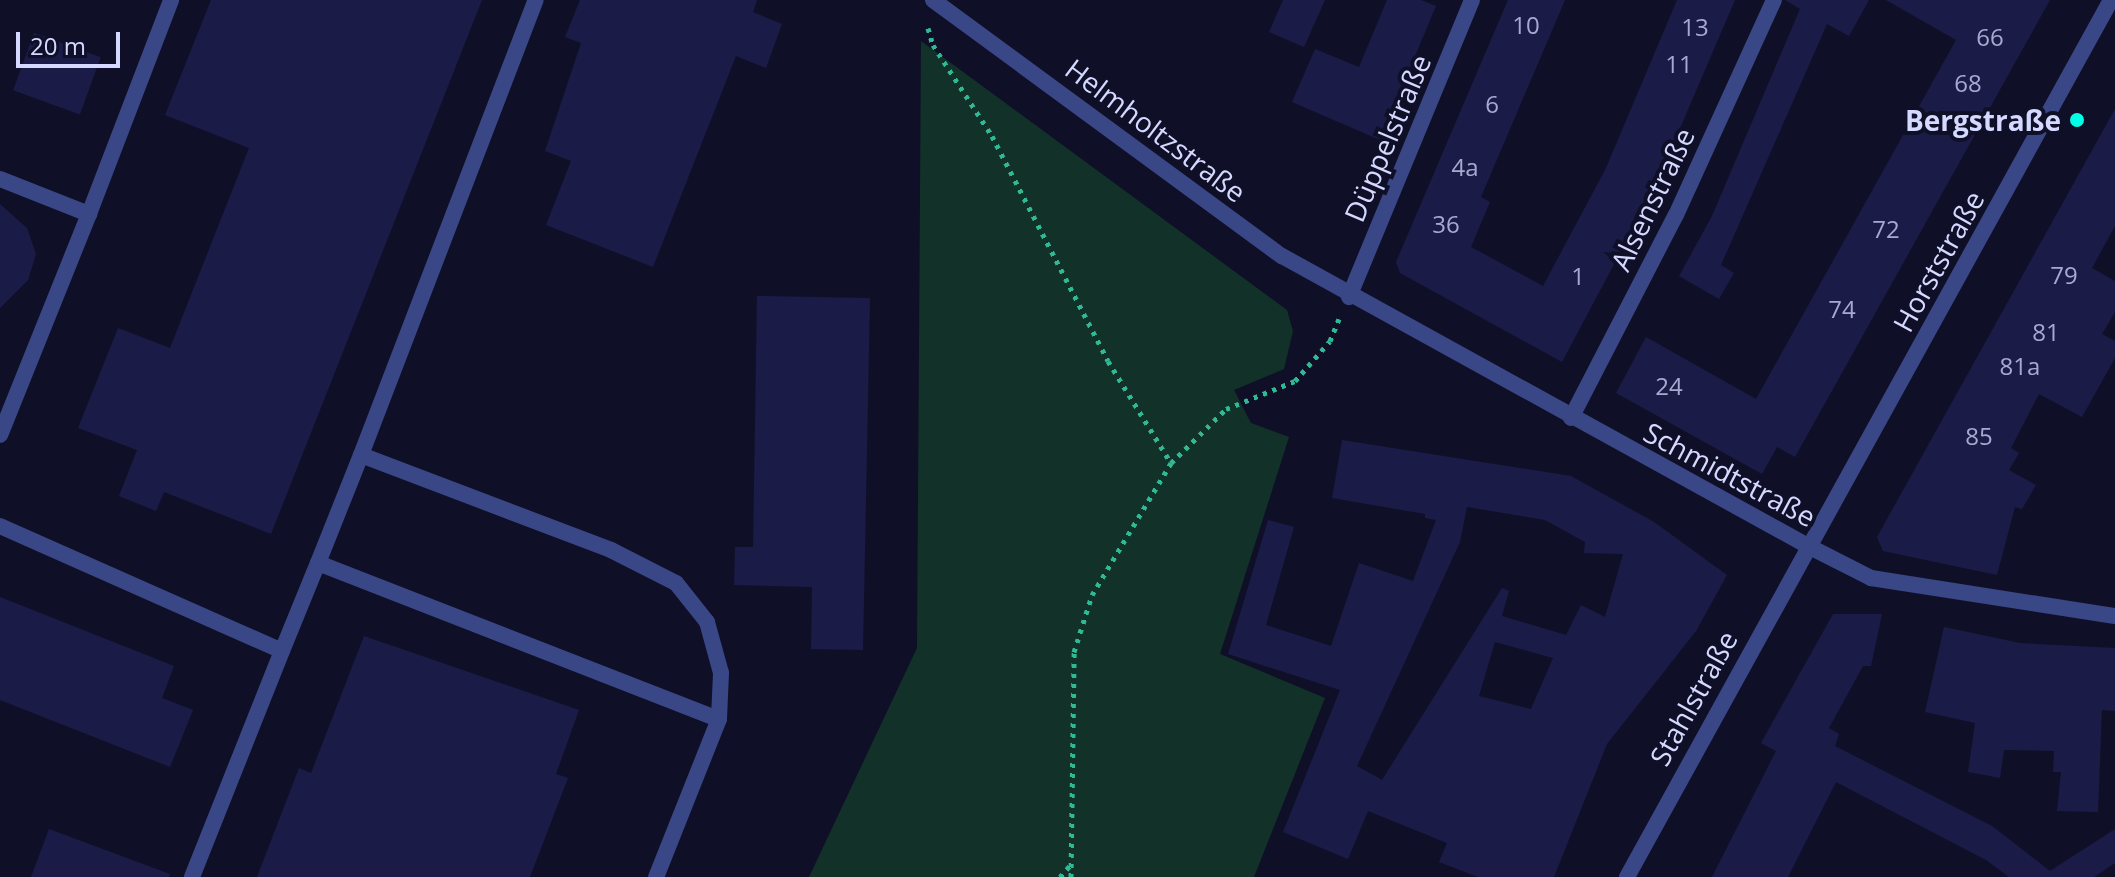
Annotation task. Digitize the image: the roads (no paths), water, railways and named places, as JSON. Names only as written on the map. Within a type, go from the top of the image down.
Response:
[{"type":"street","points":[[0,435],[171,0]]},
{"type":"street","points":[[192,877],[361,455],[536,0]]},
{"type":"street","name":"Düppelstraße","points":[[1349,297],[1472,0]]},
{"type":"street","name":"Alsenstraße","points":[[1571,418],[1676,215],[1774,0]]},
{"type":"street","name":"Horststraße","points":[[1808,546],[2111,0]]},
{"type":"street","name":"Helmholtzstraße","points":[[929,8],[1037,71],[1181,185],[1349,297]]},
{"type":"street","points":[[0,179],[89,214]]},
{"type":"street","name":"Schmidtstraße","points":[[1349,297],[1871,578],[2115,616]]},
{"type":"street","points":[[361,455],[611,550],[676,583],[707,622],[721,673],[719,719],[656,877]]},
{"type":"street","points":[[0,526],[282,651]]},
{"type":"street","name":"Stahlstraße","points":[[1627,877],[1808,546]]},
{"type":"street","points":[[318,563],[719,719]]},
{"type":"place","name":"Bergstraße","points":[[2077,120]]}]
